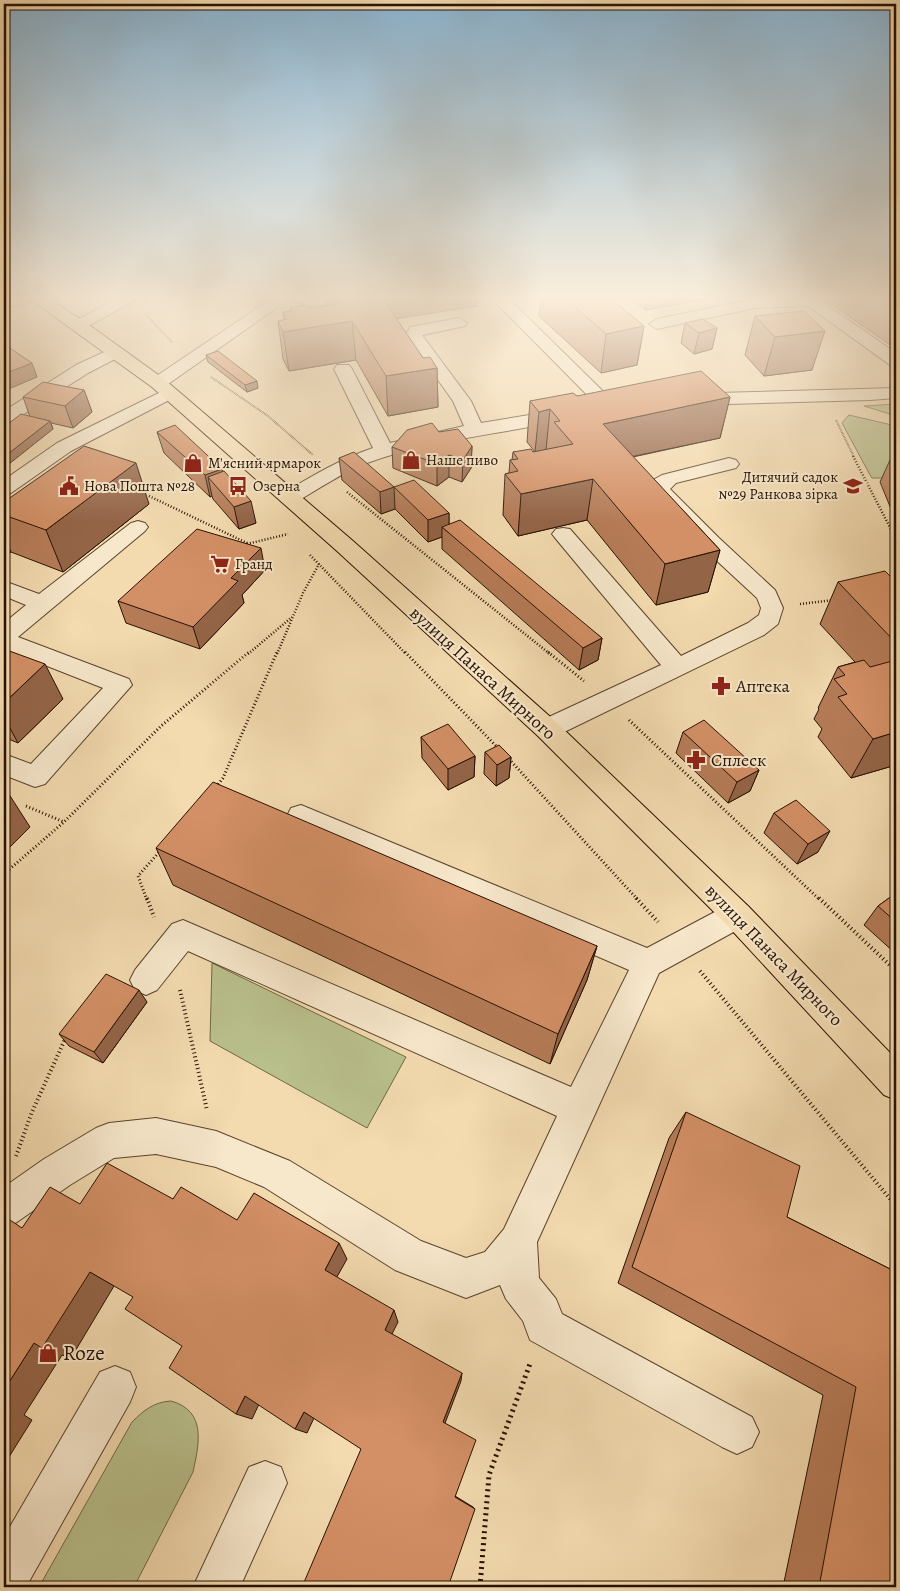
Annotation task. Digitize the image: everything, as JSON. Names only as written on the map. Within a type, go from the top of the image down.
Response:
[{"type":"main road","name":"вулиця Панаса Мирного","points":[[144,373],[164,388],[289,498],[547,729],[737,915],[896,1083]]},
{"type":"street","points":[[4,419],[74,373]]},
{"type":"street","points":[[4,489],[46,459],[164,388],[179,373]]},
{"type":"street","points":[[346,373],[384,451]]},
{"type":"street","points":[[442,373],[462,401],[474,431]]},
{"type":"street","points":[[289,498],[358,460],[384,451],[474,431],[583,412],[620,408],[582,373]]},
{"type":"street","points":[[675,402],[733,396],[823,397],[896,393]]},
{"type":"street","points":[[46,459],[65,466]]},
{"type":"street","points":[[547,729],[677,668],[756,629],[770,619],[772,608],[767,595],[711,543],[660,490],[660,484],[669,479],[729,464]]},
{"type":"street","points":[[4,764],[35,777],[120,685],[4,638],[42,603],[138,527]]},
{"type":"street","points":[[563,534],[677,668]]},
{"type":"street","points":[[4,588],[42,603]]},
{"type":"street","points":[[302,816],[664,955]]},
{"type":"street","points":[[4,1209],[57,1172],[109,1141],[156,1136],[216,1149],[277,1174],[409,1256],[466,1278],[498,1267],[518,1242],[579,1108],[664,955],[737,915]]},
{"type":"street","points":[[146,980],[183,934],[579,1108]]},
{"type":"street","points":[[518,1242],[520,1285],[542,1313],[544,1326],[737,1432]]},
{"type":"street","points":[[4,1581],[115,1387]]},
{"type":"street","points":[[216,1587],[264,1483]]},
{"type":"path","points":[[206,373],[268,416],[333,474]]},
{"type":"path","points":[[840,417],[835,421],[896,539]]},
{"type":"path","points":[[149,496],[249,544]]},
{"type":"path","points":[[282,530],[294,540]]},
{"type":"path","points":[[240,546],[288,534]]},
{"type":"path","points":[[307,552],[568,822],[664,955],[896,1206]]},
{"type":"path","points":[[210,793],[223,778],[292,617],[319,564]]},
{"type":"path","points":[[772,608],[840,599]]},
{"type":"path","points":[[4,874],[64,822],[161,726],[292,617]]},
{"type":"path","points":[[21,803],[64,822]]},
{"type":"path","points":[[164,846],[138,876],[178,978],[216,1149]]},
{"type":"path","points":[[16,1157],[32,1112],[68,1034]]},
{"type":"path","points":[[480,1587],[489,1475],[544,1326]]},
{"type":"green space","points":[[896,404],[896,416],[864,406]]},
{"type":"green space","points":[[849,415],[896,426],[896,478],[872,478],[842,423]]},
{"type":"green space","points":[[212,963],[406,1057],[367,1128],[210,1041]]},
{"type":"green space","points":[[171,1401],[183,1406],[195,1420],[198,1440],[193,1472],[134,1587],[39,1587],[132,1422],[150,1407]]},
{"type":"building","points":[[230,373],[247,373],[257,381],[245,385]]},
{"type":"building","points":[[384,373],[404,373],[386,376]]},
{"type":"building","points":[[690,373],[704,373],[730,397],[603,424],[720,550],[665,564],[593,479],[521,494],[505,474],[518,471],[510,460],[518,459],[513,452],[531,449],[533,452],[573,444],[554,422],[560,421],[550,409],[539,412],[530,401],[573,393],[577,396]]},
{"type":"building","points":[[43,382],[84,390],[65,406],[23,397]]},
{"type":"building","points":[[21,414],[50,421],[4,457],[4,427]]},
{"type":"building","points":[[432,423],[439,432],[458,429],[472,446],[463,460],[449,455],[437,464],[392,447],[407,430]]},
{"type":"building","points":[[175,425],[222,469],[205,475],[157,432]]},
{"type":"building","points":[[84,446],[136,463],[46,530],[4,515],[4,502]]},
{"type":"building","points":[[354,452],[394,487],[380,492],[339,458]]},
{"type":"building","points":[[890,460],[896,460],[896,475]]},
{"type":"building","points":[[224,471],[251,501],[234,507],[208,477]]},
{"type":"building","points":[[414,480],[449,513],[428,520],[394,487]]},
{"type":"building","points":[[460,520],[602,638],[583,648],[442,527]]},
{"type":"building","points":[[197,529],[261,548],[231,578],[238,581],[193,627],[118,601]]},
{"type":"building","points":[[885,571],[896,582],[896,643],[838,582]]},
{"type":"building","points":[[4,649],[45,664],[4,703]]},
{"type":"building","points":[[864,660],[870,667],[896,660],[896,732],[873,739],[838,697],[847,694],[834,679],[845,675],[838,667]]},
{"type":"building","points":[[704,720],[759,770],[737,782],[683,732]]},
{"type":"building","points":[[448,724],[475,756],[448,769],[421,737]]},
{"type":"building","points":[[499,745],[511,757],[497,765],[485,752]]},
{"type":"building","points":[[213,782],[597,946],[558,1034],[156,848]]},
{"type":"building","points":[[796,800],[830,831],[808,844],[774,813]]},
{"type":"building","points":[[896,893],[896,922],[878,906]]},
{"type":"building","points":[[106,974],[139,990],[94,1052],[59,1034]]},
{"type":"building","points":[[686,1112],[800,1166],[787,1217],[896,1272],[896,1587],[819,1587],[856,1387],[632,1267]]},
{"type":"building","points":[[107,1163],[173,1199],[181,1187],[237,1220],[254,1193],[339,1243],[325,1270],[394,1310],[385,1330],[462,1373],[443,1422],[476,1440],[455,1497],[475,1509],[448,1587],[302,1587],[361,1449],[304,1412],[295,1429],[245,1396],[236,1414],[169,1368],[182,1346],[125,1309],[133,1297],[90,1272],[42,1348],[34,1343],[4,1390],[4,1230],[10,1220],[22,1228],[50,1187],[80,1204]]},
{"type":"place","name":"Наше пиво","points":[[411,460]]},
{"type":"place","name":"М'ясний ярмарок","points":[[193,463]]},
{"type":"place","name":"Нова Пошта №28","points":[[69,486]]},
{"type":"place","name":"Озерна","points":[[238,486]]},
{"type":"place","name":"Дитячий садок №29 Ранкова зірка","points":[[853,486]]},
{"type":"place","name":"Гранд","points":[[220,564]]},
{"type":"place","name":"Аптека","points":[[721,686]]},
{"type":"place","name":"Сплеск","points":[[696,760]]},
{"type":"place","name":"Roze","points":[[48,1353]]}]
